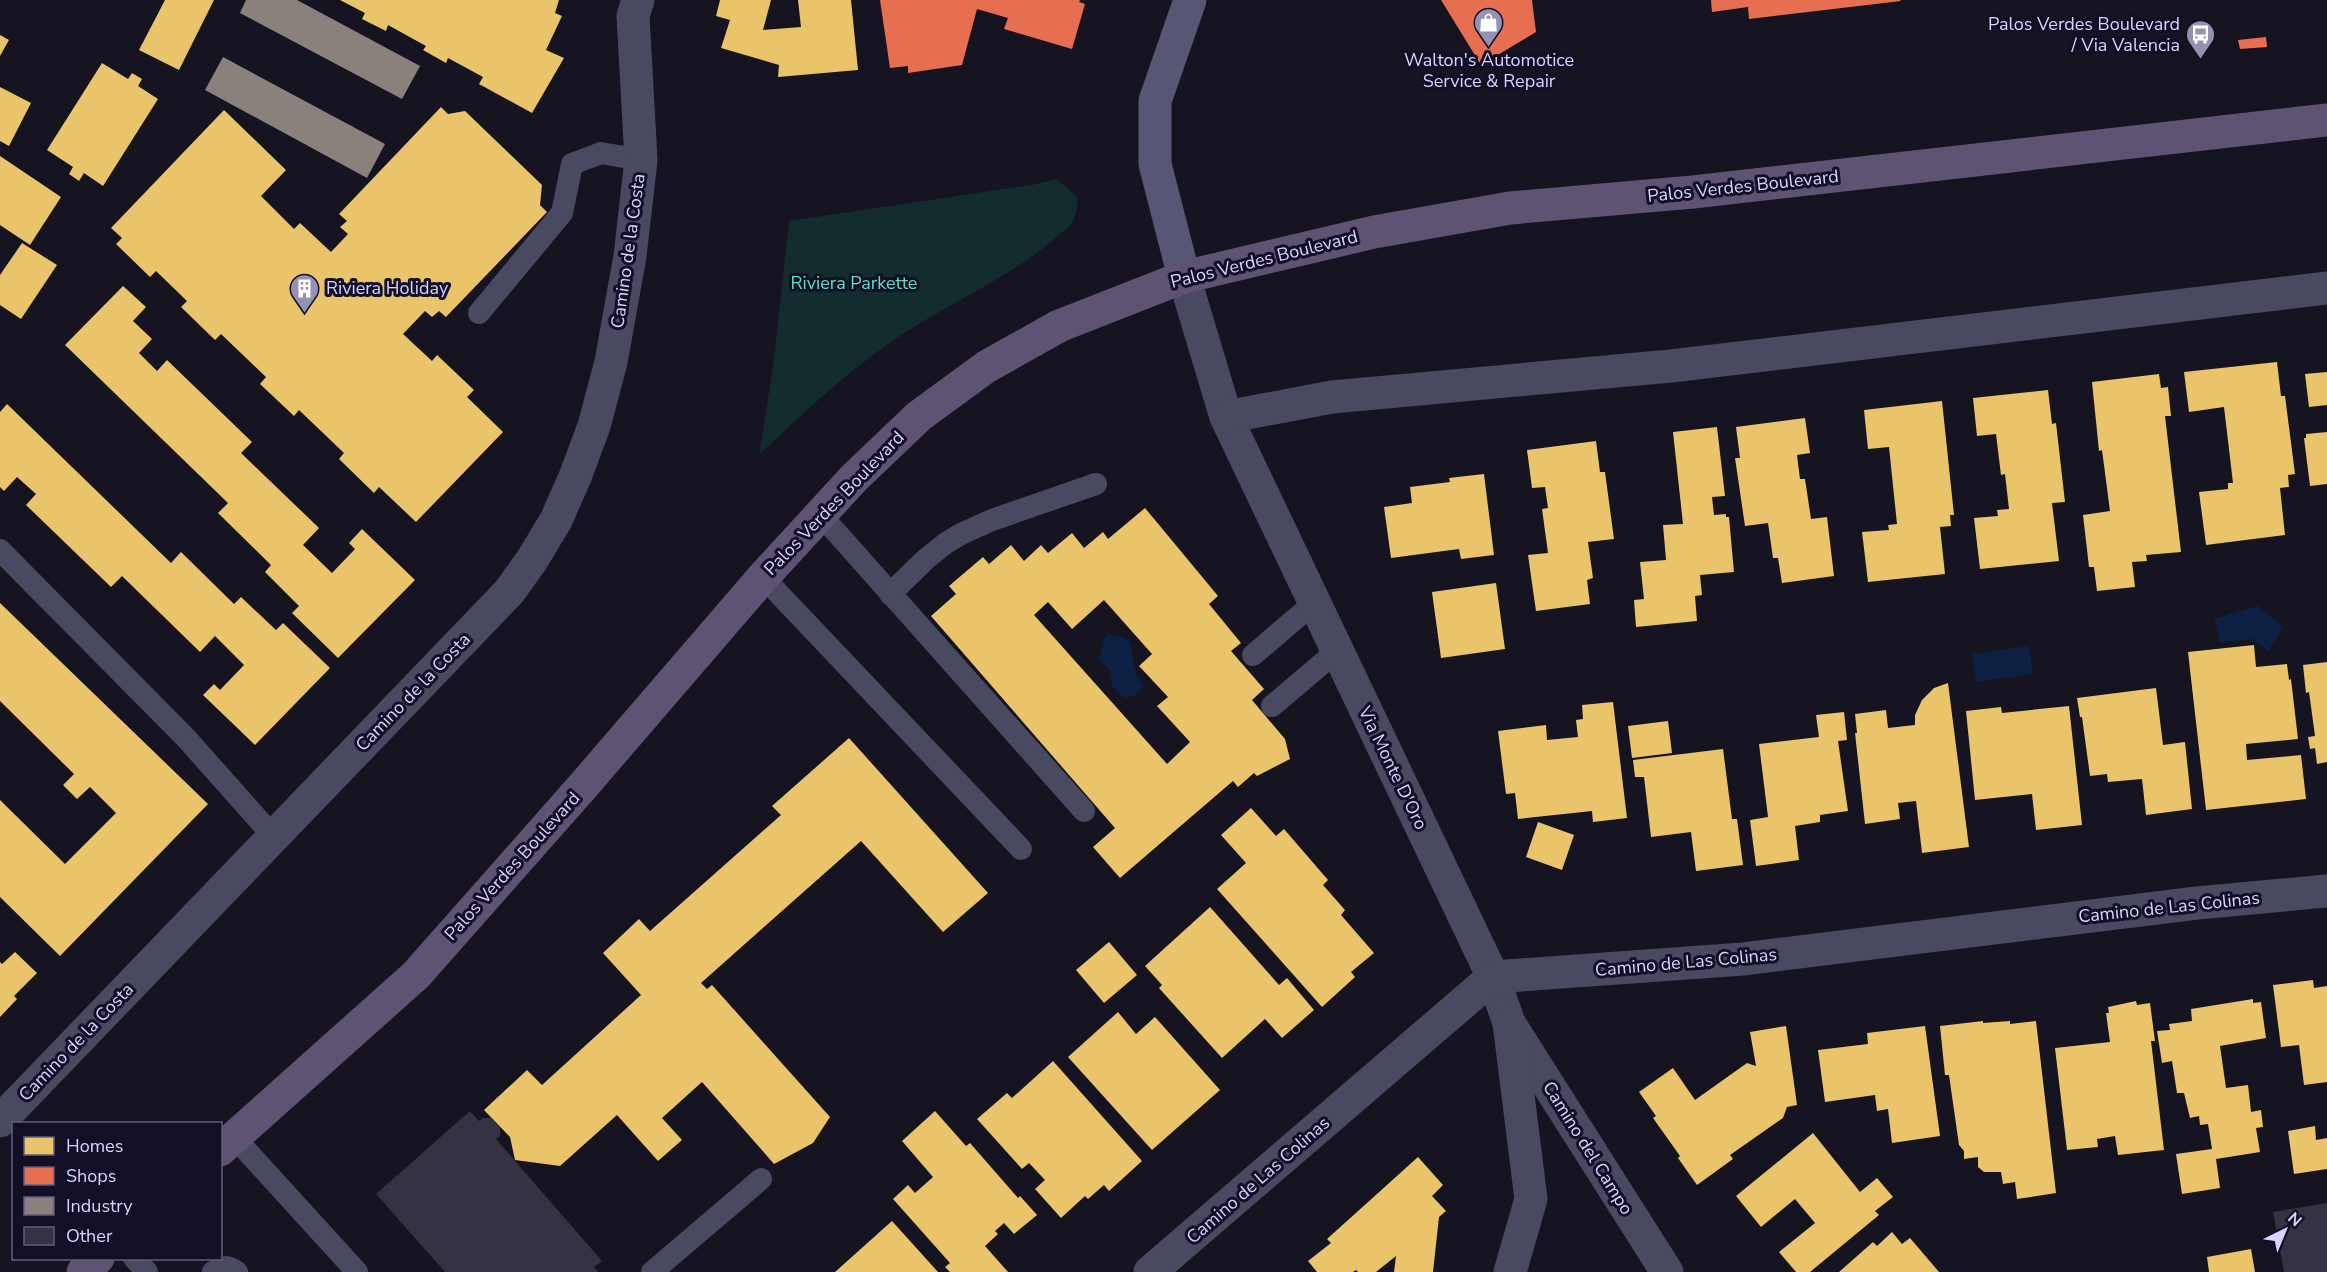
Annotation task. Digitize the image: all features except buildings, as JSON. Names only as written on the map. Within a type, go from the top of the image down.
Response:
[{"type":"main road","points":[[1184,277],[1155,164],[1155,101],[1190,0]]},
{"type":"main road","name":"Palos Verdes Boulevard","points":[[227,1144],[416,975],[763,577],[854,478],[919,416],[986,367],[1059,326],[1184,277],[1374,232],[1510,208],[1693,192],[2327,120]]},
{"type":"main road","points":[[83,1272],[96,1260]]},
{"type":"street","name":"Camino de la Costa","points":[[0,1121],[509,592],[556,520],[594,426],[611,362],[630,256],[641,160],[633,16],[638,0]]},
{"type":"street","name":"Via Monte D'Oro","points":[[1184,277],[1226,417],[1493,977],[1509,1023],[1532,1199],[1510,1272]]},
{"type":"street","points":[[1226,417],[1332,397],[1671,366],[2327,288]]},
{"type":"street","name":"Camino de Las Colinas","points":[[1150,1272],[1493,977],[1743,959],[2186,904],[2327,891]]},
{"type":"street","name":"Camino del Campo","points":[[1509,1023],[1667,1272]]},
{"type":"lane","points":[[479,313],[562,213],[572,164],[601,153],[641,160]]},
{"type":"lane","points":[[890,594],[926,559],[961,534],[1001,517],[1096,484]]},
{"type":"lane","points":[[820,514],[1084,811]]},
{"type":"lane","points":[[0,550],[186,738],[274,837]]},
{"type":"lane","points":[[763,577],[1022,849]]},
{"type":"lane","points":[[1253,655],[1314,603]]},
{"type":"lane","points":[[1272,706],[1337,651]]},
{"type":"lane","points":[[227,1144],[357,1272]]},
{"type":"lane","points":[[652,1272],[761,1179]]},
{"type":"lane","points":[[136,1260],[147,1272]]},
{"type":"lane","points":[[213,1272],[222,1266],[230,1267],[237,1272]]},
{"type":"green space","name":"Riviera Parkette","points":[[1057,179],[1078,198],[1073,221],[1054,240],[996,280],[914,327],[873,355],[759,455],[773,367],[789,221],[1032,185]]},
{"type":"water","points":[[2258,606],[2283,627],[2268,651],[2252,639],[2220,642],[2214,619]]},
{"type":"water","points":[[1107,635],[1124,637],[1131,643],[1132,659],[1142,688],[1135,695],[1125,698],[1113,687],[1110,671],[1099,659],[1103,641]]},
{"type":"water","points":[[2029,646],[2033,674],[1976,682],[1972,654]]},
{"type":"place","name":"Walton's Automotice Service & Repair","points":[[1489,48]]},
{"type":"place","name":"Palos Verdes Boulevard / Via Valencia","points":[[2201,60]]},
{"type":"place","name":"Riviera Holiday","points":[[305,314]]}]
